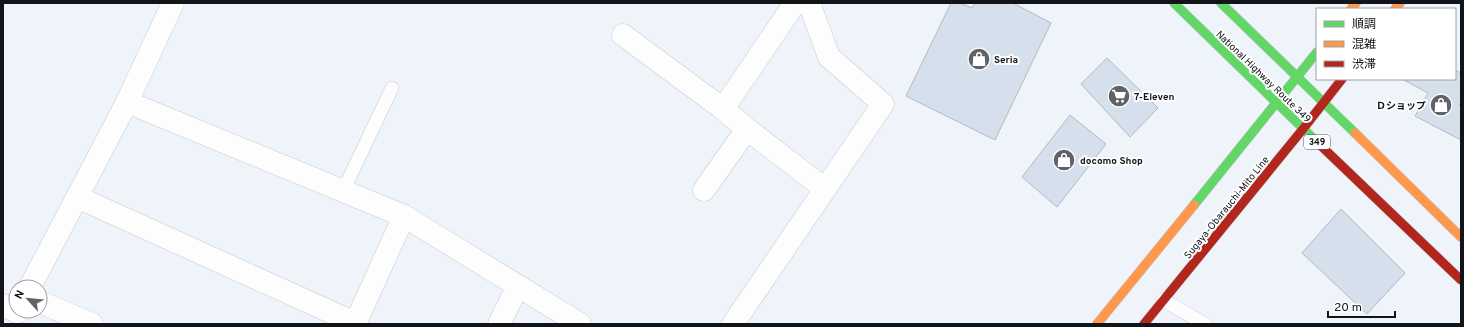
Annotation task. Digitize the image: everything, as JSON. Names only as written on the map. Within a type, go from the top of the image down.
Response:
[{"type":"main road","name":"National Highway Route 349","points":[[1174,3],[1461,280]]},
{"type":"main road","points":[[1221,3],[1461,237]]},
{"type":"main road","points":[[1097,324],[1316,53]]},
{"type":"main road","name":"Sugaya-Obarauchi-Mito Line","points":[[1144,324],[1341,80]]},
{"type":"street","points":[[34,279],[127,102],[173,3]]},
{"type":"street","points":[[723,109],[795,3]]},
{"type":"street","points":[[733,324],[883,104],[830,57],[809,3]]},
{"type":"street","points":[[623,35],[723,109],[825,189]]},
{"type":"street","points":[[127,102],[404,216],[580,324]]},
{"type":"street","points":[[704,190],[747,129]]},
{"type":"street","points":[[77,197],[355,324],[404,216]]},
{"type":"street","points":[[499,324],[518,286]]},
{"type":"street","points":[[48,305],[92,324]]},
{"type":"lane","points":[[343,191],[392,88]]},
{"type":"lane","points":[[1163,300],[1206,324]]},
{"type":"building","name":"Seria","points":[[951,3],[960,3],[972,8],[975,3],[1013,3],[1051,23],[995,140],[906,96]]},
{"type":"building","name":"7-Eleven","points":[[1107,58],[1158,108],[1130,137],[1081,84]]},
{"type":"building","name":"Ｄショップ","points":[[1456,70],[1461,73],[1461,102],[1459,105],[1461,106],[1461,140],[1415,116],[1428,93],[1404,80],[1456,80]]},
{"type":"building","name":"docomo Shop","points":[[1070,115],[1106,144],[1057,207],[1022,177]]},
{"type":"building","points":[[1341,209],[1405,273],[1367,314],[1302,253]]},
{"type":"traffic: fast","points":[[1174,3],[1317,142]]},
{"type":"traffic: fast","points":[[1221,3],[1355,133]]},
{"type":"traffic: fast","points":[[1194,205],[1316,53]]},
{"type":"traffic: slow","points":[[1352,8],[1356,3]]},
{"type":"traffic: slow","points":[[1396,8],[1400,3]]},
{"type":"traffic: slow","points":[[1355,133],[1461,237]]},
{"type":"traffic: slow","points":[[1097,324],[1194,205]]},
{"type":"traffic: jam","points":[[1144,324],[1341,80]]},
{"type":"traffic: jam","points":[[1317,142],[1461,280]]},
{"type":"place","name":"Seria","points":[[979,59]]},
{"type":"place","name":"7-Eleven","points":[[1119,96]]},
{"type":"place","name":"Ｄショップ","points":[[1441,105]]},
{"type":"place","name":"docomo Shop","points":[[1064,160]]}]
